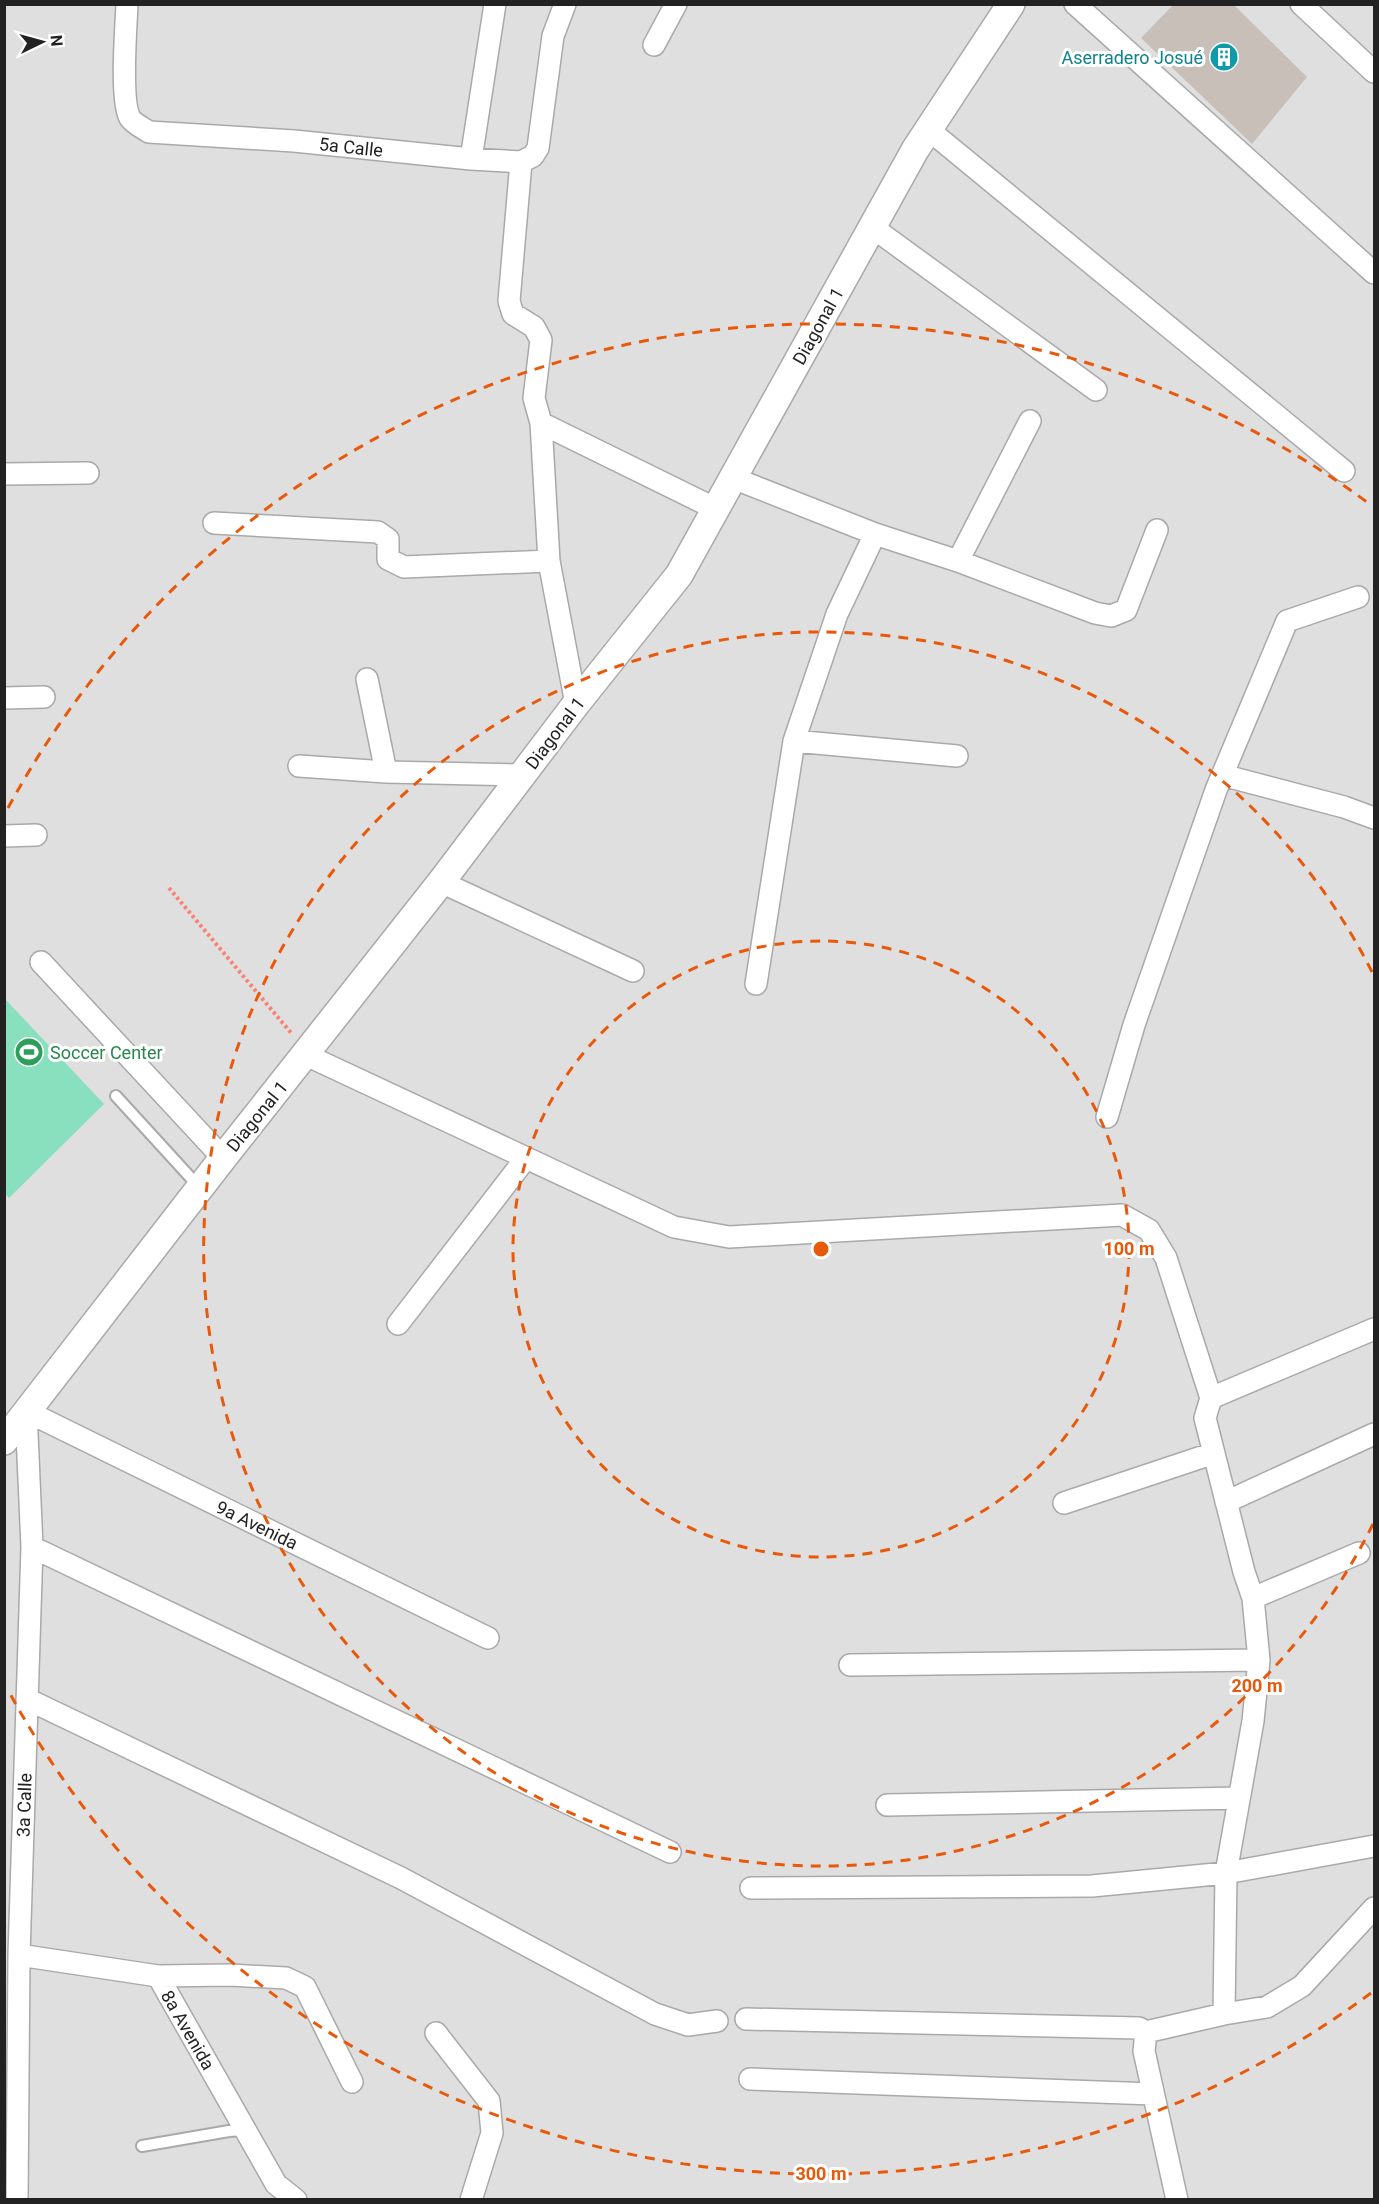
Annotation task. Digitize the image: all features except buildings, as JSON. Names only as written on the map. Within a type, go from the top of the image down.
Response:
[{"type":"street","name":"5a Calle","points":[[127,4],[126,102],[130,117],[149,132],[294,141],[521,162]]},
{"type":"street","points":[[471,159],[495,4]]},
{"type":"street","points":[[565,4],[552,36],[538,148],[533,156],[521,162],[509,306],[516,317],[538,331],[541,340],[534,398],[541,423],[549,561],[576,704]]},
{"type":"street","points":[[654,45],[676,4]]},
{"type":"street","name":"Diagonal 1","points":[[11,1428],[307,1054],[576,704],[679,575],[872,227],[929,130],[1011,4]]},
{"type":"street","points":[[1075,4],[1374,273]]},
{"type":"street","points":[[1301,4],[1374,72]]},
{"type":"street","points":[[929,130],[1344,471]]},
{"type":"street","points":[[872,227],[1096,390]]},
{"type":"street","points":[[958,561],[1030,421]]},
{"type":"street","points":[[541,423],[716,509]]},
{"type":"street","points":[[4,474],[88,473]]},
{"type":"street","points":[[733,478],[875,534],[958,561],[1054,599],[1111,616],[1126,610],[1157,530]]},
{"type":"street","points":[[214,523],[378,532],[388,539],[388,559],[404,567],[549,561]]},
{"type":"street","points":[[756,984],[794,741],[837,614],[875,534]]},
{"type":"street","points":[[1107,1117],[1134,1025],[1222,776],[1287,621],[1358,597]]},
{"type":"street","points":[[367,680],[386,772]]},
{"type":"street","points":[[4,698],[44,697]]},
{"type":"street","points":[[794,741],[957,756]]},
{"type":"street","points":[[299,766],[386,772],[523,775]]},
{"type":"street","points":[[1222,776],[1344,807],[1374,818]]},
{"type":"street","points":[[4,836],[36,835]]},
{"type":"street","points":[[441,882],[633,971]]},
{"type":"street","points":[[41,962],[223,1158]]},
{"type":"street","points":[[307,1054],[674,1227],[729,1237],[1122,1215],[1149,1230],[1166,1258],[1211,1398],[1205,1418],[1244,1572],[1253,1598],[1259,1660],[1253,1721],[1226,1873],[1224,2014]]},
{"type":"street","points":[[398,1324],[526,1158]]},
{"type":"street","points":[[1211,1398],[1374,1329]]},
{"type":"street","name":"3a Calle","points":[[11,1428],[32,1547],[19,1955],[17,2199]]},
{"type":"street","name":"9a Avenida","points":[[11,1428],[488,1638]]},
{"type":"street","points":[[1226,1502],[1374,1434]]},
{"type":"street","points":[[1064,1503],[1214,1453]]},
{"type":"street","points":[[32,1547],[670,1852]]},
{"type":"street","points":[[1253,1598],[1359,1553]]},
{"type":"street","points":[[850,1665],[1259,1660]]},
{"type":"street","points":[[27,1699],[401,1878],[655,2014],[688,2025],[717,2021]]},
{"type":"street","points":[[887,1805],[1239,1798]]},
{"type":"street","points":[[751,1888],[1092,1886],[1226,1873],[1374,1846]]},
{"type":"street","points":[[746,2019],[1139,2028],[1146,2032],[1224,2014],[1267,2007],[1302,1986],[1374,1908]]},
{"type":"street","name":"8a Avenida","points":[[19,1955],[158,1976],[276,2184],[296,2199]]},
{"type":"street","points":[[158,1976],[230,1975],[286,1978],[305,1987],[352,2082]]},
{"type":"street","points":[[1146,2032],[1144,2051],[1177,2199]]},
{"type":"street","points":[[436,2033],[489,2101],[492,2133],[471,2199]]},
{"type":"street","points":[[750,2079],[1153,2094]]},
{"type":"lane","points":[[116,1096],[200,1188]]},
{"type":"lane","points":[[142,2146],[246,2130]]},
{"type":"path","points":[[169,888],[307,1054]]},
{"type":"shaded area","points":[[5,5],[1374,5],[1374,2199],[5,2199]]},
{"type":"green space","name":"Soccer Center","points":[[5,999],[104,1104],[9,1198],[4,1193]]},
{"type":"place","name":"Aserradero Josué","points":[[1224,57]]},
{"type":"place","name":"Soccer Center","points":[[29,1052]]}]
